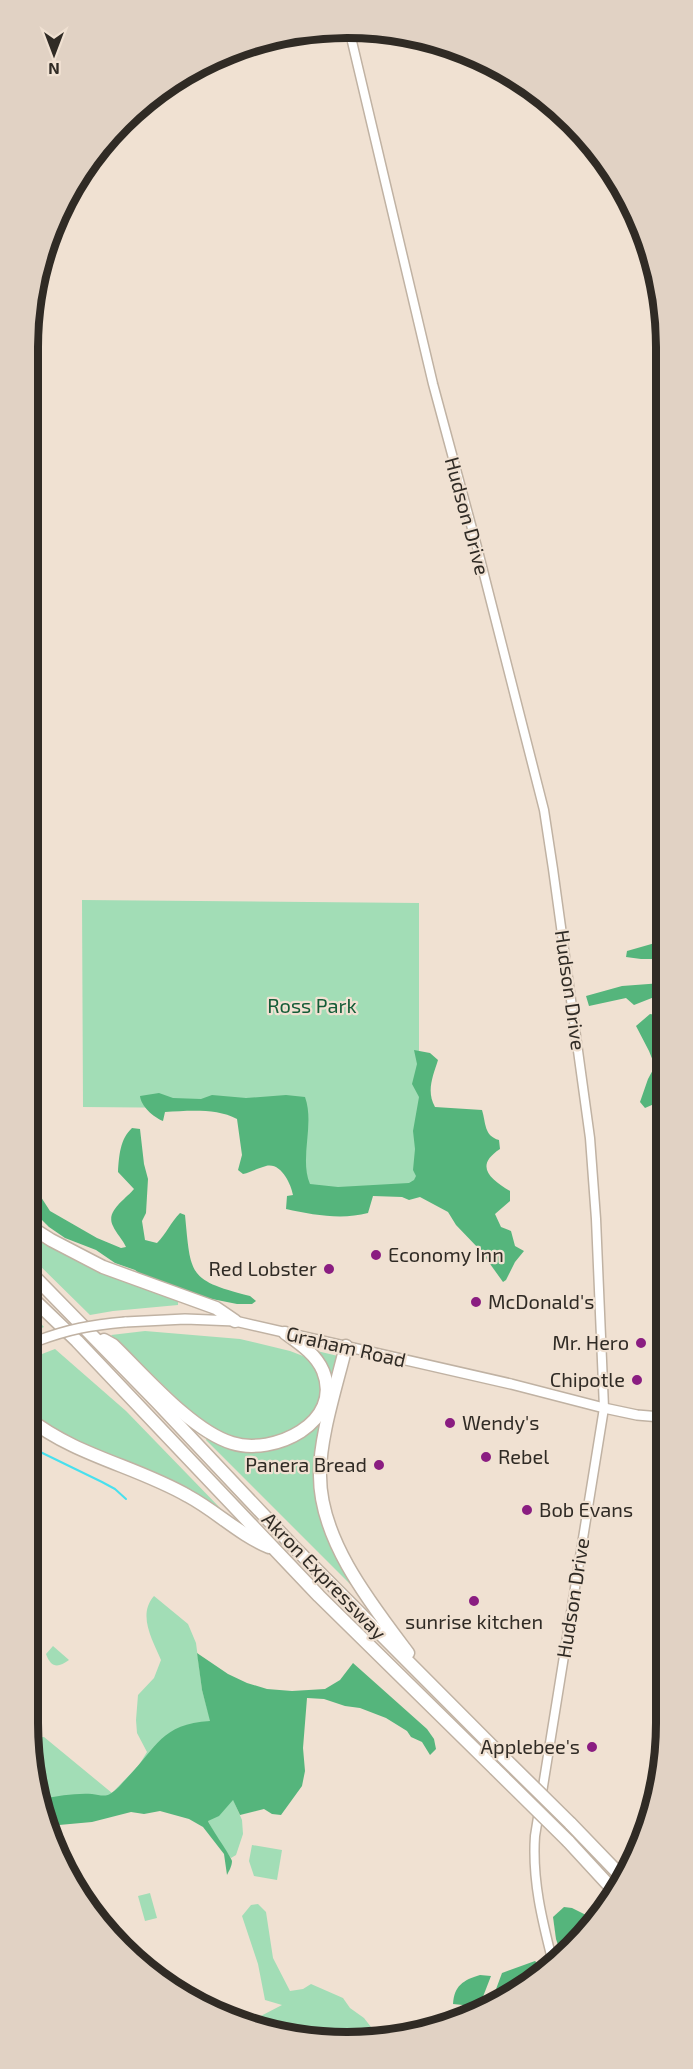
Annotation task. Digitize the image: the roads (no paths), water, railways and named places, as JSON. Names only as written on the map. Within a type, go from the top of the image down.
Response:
[{"type":"highway","points":[[38,1232],[103,1267],[216,1308],[235,1321]]},
{"type":"highway","name":"Akron Expressway","points":[[38,1280],[290,1543],[617,1872]]},
{"type":"highway","name":"Akron Expressway","points":[[38,1304],[77,1341],[319,1596],[568,1840],[609,1885]]},
{"type":"highway","points":[[85,1329],[113,1346],[195,1424],[231,1443],[258,1447],[280,1442],[300,1432],[317,1416],[325,1397],[325,1379],[318,1364],[301,1344],[285,1333]]},
{"type":"highway","points":[[346,1346],[323,1444],[320,1476],[323,1503],[330,1527],[351,1569],[370,1600],[432,1685]]},
{"type":"highway","points":[[38,1425],[66,1443],[189,1496],[257,1542],[275,1549]]},
{"type":"main road","name":"Graham Road","points":[[38,1340],[84,1326],[125,1322],[185,1319],[235,1321],[511,1384],[604,1408],[656,1417]]},
{"type":"street","name":"Hudson Drive","points":[[351,38],[434,387],[544,810],[590,1138],[604,1408],[533,1856],[537,1897],[551,1954]]},
{"type":"waterway","points":[[38,1451],[115,1489],[126,1499]]},
{"type":"place","name":"Economy Inn","points":[[376,1255]]},
{"type":"place","name":"Red Lobster","points":[[329,1269]]},
{"type":"place","name":"McDonald's","points":[[476,1302]]},
{"type":"place","name":"Mr. Hero","points":[[641,1343]]},
{"type":"place","name":"Chipotle","points":[[637,1380]]},
{"type":"place","name":"Wendy's","points":[[450,1423]]},
{"type":"place","name":"Rebel","points":[[486,1457]]},
{"type":"place","name":"Panera Bread","points":[[379,1465]]},
{"type":"place","name":"Bob Evans","points":[[527,1510]]},
{"type":"place","name":"sunrise kitchen","points":[[474,1601]]},
{"type":"place","name":"Applebee's","points":[[592,1747]]},
{"type":"park label","name":"Ross Park","points":[[312,1006]]}]
